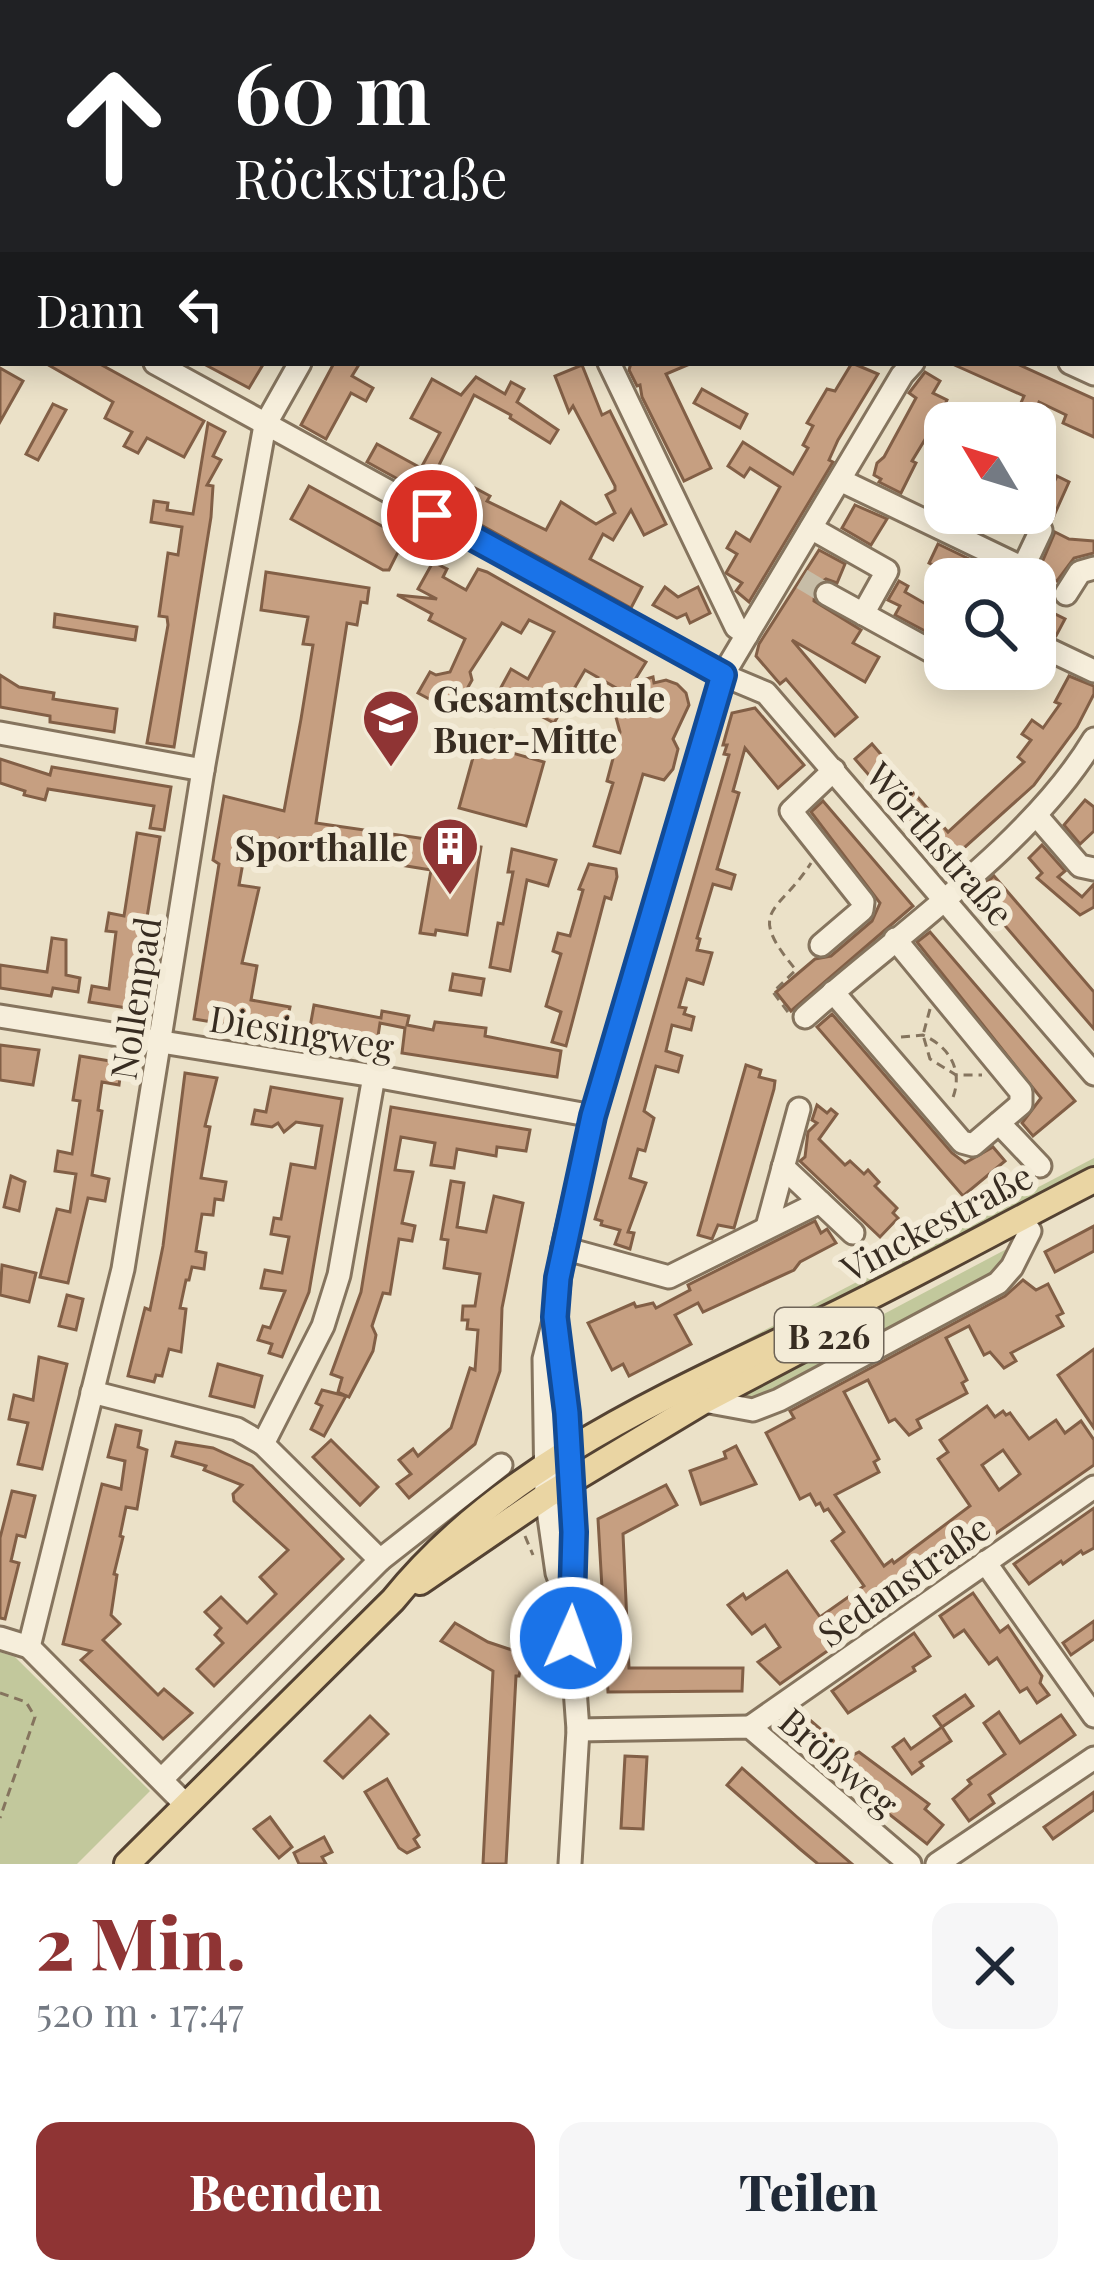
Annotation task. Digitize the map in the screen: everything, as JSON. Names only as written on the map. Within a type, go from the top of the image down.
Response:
[{"type":"main road","name":"Vinckestraße","points":[[127,1864],[393,1600],[421,1565],[462,1526],[544,1466],[604,1430],[1094,1180]]},
{"type":"main road","name":"Vinckestraße","points":[[393,1600],[546,1496],[704,1401],[1094,1198]]},
{"type":"street","name":"Wörthstraße","points":[[160,366],[723,675],[766,692],[1094,1074]]},
{"type":"street","name":"Nollenpad","points":[[29,1647],[123,1269],[203,770],[265,424],[298,366]]},
{"type":"street","points":[[610,366],[742,631]]},
{"type":"street","points":[[569,1606],[557,1573],[546,1496],[544,1359],[593,1116],[723,675],[742,631],[794,574],[811,528],[911,366]]},
{"type":"street","points":[[840,480],[924,520]]},
{"type":"street","points":[[811,528],[887,571],[863,614]]},
{"type":"street","points":[[952,534],[1023,568],[1039,534]]},
{"type":"street","points":[[1066,594],[1080,572],[1094,568]]},
{"type":"street","points":[[827,594],[924,647]]},
{"type":"street","points":[[1056,653],[1094,671]]},
{"type":"street","points":[[0,733],[203,770]]},
{"type":"street","points":[[805,1017],[1036,814],[1075,771],[1094,739]]},
{"type":"street","points":[[821,945],[862,910],[863,902],[791,811],[834,770]]},
{"type":"street","points":[[1075,771],[1094,786]]},
{"type":"street","points":[[1036,814],[1080,866],[1094,869]]},
{"type":"street","points":[[833,992],[962,1142],[973,1145],[1021,1104],[1021,1092],[895,940]]},
{"type":"street","name":"Diesingweg","points":[[0,1016],[593,1116]]},
{"type":"street","points":[[263,1444],[323,1326],[340,1275],[374,1076]]},
{"type":"street","points":[[767,1227],[799,1108]]},
{"type":"street","points":[[999,1123],[1040,1166]]},
{"type":"street","points":[[784,1167],[853,1233]]},
{"type":"street","points":[[563,1249],[669,1277],[820,1202]]},
{"type":"street","points":[[555,1317],[567,1413],[574,1565],[569,1606],[578,1730],[570,1864]]},
{"type":"street","points":[[92,1393],[237,1430],[263,1444],[380,1560]]},
{"type":"street","points":[[162,1779],[380,1560],[501,1465]]},
{"type":"street","name":"Sedanstraße","points":[[750,1727],[985,1562],[1026,1522],[1094,1486]]},
{"type":"street","points":[[985,1562],[1094,1716]]},
{"type":"street","points":[[0,1638],[29,1647],[186,1805]]},
{"type":"street","name":"Brößweg","points":[[578,1730],[750,1727],[910,1864]]},
{"type":"street","points":[[937,1864],[1094,1758]]},
{"type":"path","points":[[805,1017],[797,1021],[774,994],[796,970],[773,944],[769,921],[779,898],[803,875],[821,847]]},
{"type":"path","points":[[941,997],[928,1012],[922,1035],[930,1059],[956,1075],[981,1076],[999,1065]]},
{"type":"path","points":[[881,1048],[898,1038],[922,1035],[946,1050],[956,1075],[955,1097],[940,1116]]},
{"type":"path","points":[[0,1693],[26,1702],[35,1718],[0,1818]]},
{"type":"green space","points":[[1094,1158],[1094,1171],[825,1313],[610,1414],[610,1411]]},
{"type":"green space","points":[[1018,1243],[993,1278],[985,1276],[772,1389],[760,1400],[723,1399]]},
{"type":"green space","points":[[0,1652],[15,1657],[150,1791],[77,1864],[0,1864]]},
{"type":"building","points":[[50,366],[103,366],[204,421],[184,457],[147,438],[138,453],[124,446],[132,432],[105,418],[113,402]]},
{"type":"building","points":[[208,366],[262,366],[249,388]]},
{"type":"building","points":[[332,366],[358,366],[352,376],[373,388],[366,401],[351,393],[326,439],[301,425]]},
{"type":"building","points":[[582,366],[602,415],[610,411],[666,524],[644,535],[631,510],[613,540],[603,534],[590,559],[642,587],[631,608],[367,462],[377,444],[421,468],[440,433],[411,418],[432,379],[461,395],[476,377],[505,394],[511,382],[524,389],[517,402],[558,430],[550,443],[474,395],[435,473],[472,493],[475,488],[490,496],[487,501],[546,530],[561,502],[596,524],[615,513],[606,495],[615,486],[573,406],[569,412],[555,376]]},
{"type":"building","points":[[630,366],[685,366],[666,374],[711,468],[684,481]]},
{"type":"building","points":[[850,366],[878,374],[838,440],[829,460],[833,462],[749,602],[736,591],[742,583],[726,573],[737,554],[727,548],[736,532],[750,541],[780,487],[750,468],[744,477],[728,466],[743,442],[793,474],[808,448],[803,445],[813,426],[807,423],[827,389],[835,391]]},
{"type":"building","points":[[957,366],[1022,366],[1094,399],[1094,437],[1063,423],[1066,415],[1056,410],[1056,402],[1021,402],[1024,396]]},
{"type":"building","points":[[0,368],[23,381],[0,422]]},
{"type":"building","points":[[925,372],[940,381],[933,393],[947,400],[924,402],[924,441],[901,493],[874,475],[916,398],[909,393]]},
{"type":"building","points":[[702,389],[747,414],[740,428],[694,403]]},
{"type":"building","points":[[53,404],[66,410],[38,460],[26,454]]},
{"type":"building","points":[[208,423],[225,432],[213,456],[221,460],[207,485],[213,486],[211,517],[174,747],[147,743],[168,625],[167,617],[159,616],[168,553],[178,555],[182,527],[151,522],[154,501],[168,503],[167,510],[193,514]]},
{"type":"building","points":[[1056,478],[1069,482],[1056,511]]},
{"type":"building","points":[[309,486],[411,542],[404,555],[398,552],[389,570],[383,570],[291,519]]},
{"type":"building","points":[[855,505],[887,519],[871,545],[842,528]]},
{"type":"building","points":[[1056,532],[1094,541],[1094,553],[1074,558],[1057,581],[1056,558],[1044,558]]},
{"type":"building","points":[[938,544],[967,558],[931,558]]},
{"type":"building","points":[[819,550],[845,564],[837,583],[826,579],[815,586],[814,601],[861,630],[853,643],[879,657],[865,682],[792,640],[857,717],[835,736],[786,679],[780,684],[756,656]]},
{"type":"building","points":[[433,562],[447,569],[443,577],[466,590],[478,569],[487,572],[646,662],[633,683],[653,677],[654,683],[666,680],[686,693],[689,705],[673,739],[678,749],[673,769],[664,780],[643,774],[620,853],[594,846],[613,783],[607,781],[620,732],[613,706],[637,700],[585,670],[554,723],[498,693],[511,669],[528,679],[554,632],[529,620],[521,633],[502,623],[470,672],[472,680],[462,698],[450,701],[446,708],[418,693],[430,672],[450,672],[465,639],[429,620],[432,614],[397,595],[437,599],[418,589]]},
{"type":"building","points":[[266,572],[369,588],[357,625],[347,623],[316,823],[481,847],[467,935],[436,930],[435,935],[420,933],[431,870],[290,847],[280,839],[276,862],[244,857],[239,885],[259,888],[242,963],[257,966],[251,1000],[290,1007],[284,1034],[194,1019],[219,864],[213,860],[224,796],[284,811],[313,645],[303,644],[308,617],[261,610]]},
{"type":"building","points":[[899,581],[908,586],[905,592],[924,603],[924,630],[895,615],[900,606],[888,600]]},
{"type":"building","points":[[665,587],[678,597],[698,587],[710,613],[690,623],[686,614],[677,618],[653,605]]},
{"type":"building","points":[[55,614],[137,627],[135,640],[54,627]]},
{"type":"building","points":[[1056,614],[1065,619],[1056,636]]},
{"type":"building","points":[[0,675],[19,687],[54,693],[53,699],[117,709],[114,732],[50,722],[50,716],[0,707]]},
{"type":"building","points":[[1069,676],[1094,686],[1077,727],[1034,785],[946,864],[855,759],[872,744],[948,832],[1024,762],[1018,757],[1031,740],[1022,734],[1032,720],[1043,728],[1060,704],[1055,702]]},
{"type":"building","points":[[755,708],[804,765],[778,788],[745,748],[733,791],[739,793],[717,869],[735,875],[731,889],[713,884],[697,938],[697,950],[712,953],[703,984],[687,979],[679,1007],[694,1017],[691,1030],[672,1025],[666,1051],[682,1056],[678,1072],[656,1066],[644,1111],[654,1118],[645,1151],[638,1149],[630,1178],[646,1183],[628,1232],[634,1233],[630,1249],[615,1244],[620,1230],[595,1219],[729,755],[724,754],[727,745],[723,745],[732,713]]},
{"type":"building","name":"Sporthalle","points":[[477,743],[544,762],[526,826],[459,808]]},
{"type":"building","points":[[0,759],[50,775],[52,767],[171,787],[164,830],[150,828],[154,806],[48,789],[45,800],[24,795],[25,791],[0,783]]},
{"type":"building","points":[[1085,800],[1094,807],[1094,831],[1080,844],[1064,825]]},
{"type":"building","points":[[823,801],[913,906],[791,1011],[776,992],[815,959],[831,956],[872,921],[880,903],[811,812]]},
{"type":"building","points":[[137,833],[160,837],[139,967],[134,966],[127,1008],[89,1002],[92,986],[109,989],[116,932],[106,931],[109,913],[124,916]]},
{"type":"building","points":[[1042,845],[1065,871],[1058,877],[1082,897],[1094,884],[1094,907],[1080,915],[1037,878],[1042,873],[1029,858]]},
{"type":"building","points":[[512,849],[556,860],[548,886],[527,880],[510,971],[490,967],[513,872],[508,872]]},
{"type":"building","points":[[589,864],[616,869],[617,877],[611,899],[605,897],[566,1046],[552,1042],[561,1012],[546,1006],[561,954],[553,951],[558,933],[570,936]]},
{"type":"building","points":[[994,876],[1094,992],[1094,1029],[976,892]]},
{"type":"building","points":[[930,932],[1075,1101],[1033,1136],[1022,1123],[1041,1098],[917,942]]},
{"type":"building","points":[[52,938],[66,940],[66,975],[80,978],[78,992],[53,988],[51,996],[0,988],[0,965],[47,972]]},
{"type":"building","points":[[453,974],[484,979],[481,995],[450,990]]},
{"type":"building","points":[[314,1005],[381,1018],[382,1011],[409,1016],[407,1025],[433,1030],[435,1022],[486,1028],[485,1036],[561,1051],[557,1077],[402,1053],[405,1028],[380,1023],[376,1049],[308,1038]]},
{"type":"building","points":[[832,1014],[952,1153],[965,1163],[993,1147],[1005,1161],[963,1196],[817,1027]]},
{"type":"building","points":[[0,1045],[39,1050],[33,1085],[0,1080]]},
{"type":"building","points":[[80,1056],[122,1063],[119,1085],[102,1082],[98,1110],[102,1111],[92,1175],[109,1179],[105,1201],[88,1198],[68,1283],[40,1277],[57,1209],[70,1212],[76,1174],[55,1171],[58,1151],[72,1154],[80,1101],[73,1100]]},
{"type":"building","points":[[746,1065],[761,1070],[759,1077],[775,1081],[774,1089],[734,1228],[718,1225],[712,1239],[698,1235]]},
{"type":"building","points":[[185,1073],[217,1078],[205,1126],[210,1127],[201,1178],[226,1182],[223,1200],[215,1199],[213,1215],[202,1214],[196,1251],[206,1253],[204,1269],[192,1267],[186,1280],[180,1308],[186,1309],[181,1352],[169,1349],[162,1376],[156,1375],[154,1382],[128,1376],[145,1308],[150,1310],[163,1246]]},
{"type":"building","points":[[271,1087],[342,1099],[309,1292],[282,1357],[269,1353],[272,1344],[258,1340],[263,1326],[270,1328],[285,1291],[261,1288],[265,1270],[282,1273],[289,1237],[271,1234],[274,1218],[281,1219],[291,1164],[315,1168],[322,1126],[296,1122],[284,1132],[278,1123],[272,1127],[252,1124],[255,1110],[266,1112]]},
{"type":"building","points":[[817,1105],[837,1114],[819,1139],[845,1165],[850,1161],[864,1174],[868,1170],[879,1182],[875,1186],[897,1208],[893,1213],[898,1218],[880,1237],[800,1161],[805,1157],[808,1132],[817,1123],[812,1120]]},
{"type":"building","points":[[391,1107],[530,1130],[526,1151],[497,1147],[496,1156],[457,1149],[454,1168],[431,1165],[435,1143],[401,1137],[395,1170],[413,1172],[402,1223],[415,1226],[412,1241],[399,1239],[390,1294],[383,1293],[372,1326],[376,1335],[373,1351],[349,1397],[338,1392],[342,1378],[331,1374],[361,1292]]},
{"type":"building","points":[[11,1176],[25,1182],[19,1211],[4,1207]]},
{"type":"building","points":[[451,1181],[464,1183],[457,1227],[486,1232],[494,1196],[523,1203],[502,1308],[500,1371],[475,1444],[409,1498],[397,1484],[411,1474],[399,1460],[413,1449],[418,1456],[451,1428],[470,1368],[475,1370],[478,1330],[467,1329],[468,1320],[462,1320],[463,1306],[475,1306],[480,1274],[444,1268],[448,1240],[441,1239]]},
{"type":"building","points":[[815,1221],[821,1233],[827,1229],[836,1243],[794,1270],[703,1312],[698,1303],[675,1315],[691,1344],[629,1376],[623,1364],[612,1370],[588,1323],[634,1303],[636,1307],[653,1303],[656,1308],[690,1290],[688,1285]]},
{"type":"building","points":[[1094,1226],[1094,1251],[1055,1272],[1045,1252]]},
{"type":"building","points":[[2,1265],[36,1273],[29,1302],[0,1295]]},
{"type":"building","points":[[1023,1280],[1036,1290],[1048,1284],[1063,1313],[1057,1316],[1063,1326],[1011,1353],[1016,1361],[1004,1368],[990,1352],[984,1355],[969,1326],[946,1338],[967,1380],[962,1383],[967,1393],[917,1420],[921,1428],[909,1435],[895,1419],[889,1422],[868,1380],[844,1392],[879,1459],[874,1462],[879,1472],[835,1495],[884,1566],[970,1506],[938,1459],[948,1452],[940,1440],[987,1406],[995,1417],[1003,1411],[1010,1413],[1029,1439],[1056,1420],[1065,1433],[1081,1421],[1094,1440],[1094,1465],[780,1684],[758,1662],[780,1647],[765,1625],[752,1634],[728,1605],[743,1594],[746,1599],[787,1571],[820,1617],[864,1586],[832,1541],[844,1532],[810,1494],[800,1499],[766,1433],[794,1418],[790,1411],[1005,1296]],"holes":[[[1003,1450],[1020,1474],[999,1490],[982,1465]]]},
{"type":"building","points":[[67,1295],[83,1299],[76,1330],[59,1326]]},
{"type":"building","points":[[1094,1349],[1094,1428],[1058,1375]]},
{"type":"building","points":[[39,1357],[67,1364],[42,1469],[18,1464],[28,1423],[9,1419],[14,1395],[33,1400]]},
{"type":"building","points":[[218,1364],[262,1376],[254,1407],[210,1396]]},
{"type":"building","points":[[322,1390],[346,1396],[324,1436],[311,1429],[322,1406],[316,1403]]},
{"type":"building","points":[[116,1425],[141,1431],[138,1447],[147,1450],[137,1509],[126,1507],[114,1574],[111,1615],[120,1624],[103,1640],[158,1695],[164,1689],[192,1713],[163,1739],[81,1660],[91,1651],[63,1644],[102,1484],[121,1489],[125,1461],[108,1457]]},
{"type":"building","points":[[331,1440],[378,1487],[360,1505],[313,1457]]},
{"type":"building","points":[[176,1442],[213,1448],[252,1466],[343,1559],[214,1686],[197,1669],[223,1643],[215,1635],[221,1628],[205,1612],[221,1597],[247,1623],[276,1594],[260,1577],[288,1550],[234,1501],[233,1494],[242,1485],[204,1470],[206,1466],[172,1456]]},
{"type":"building","points":[[736,1446],[756,1484],[701,1504],[690,1471],[726,1458],[724,1452]]},
{"type":"building","points":[[666,1485],[677,1505],[623,1534],[629,1668],[743,1668],[742,1691],[608,1692],[598,1519]]},
{"type":"building","points":[[12,1491],[35,1496],[25,1537],[17,1535],[11,1561],[19,1563],[5,1619],[0,1618],[0,1538]]},
{"type":"building","points":[[1094,1508],[1094,1548],[1061,1561],[1029,1584],[1014,1564]]},
{"type":"building","points":[[973,1593],[1000,1632],[1008,1626],[1042,1676],[1040,1683],[1049,1695],[1037,1703],[1027,1688],[1020,1692],[997,1658],[989,1664],[964,1630],[954,1637],[940,1616]]},
{"type":"building","points":[[1094,1621],[1094,1639],[1071,1655],[1063,1643]]},
{"type":"building","points":[[455,1623],[488,1642],[524,1654],[516,1676],[506,1864],[483,1864],[493,1671],[441,1641]]},
{"type":"building","points":[[914,1633],[930,1656],[913,1667],[915,1671],[848,1713],[832,1691]]},
{"type":"building","points":[[965,1695],[973,1706],[942,1727],[934,1716]]},
{"type":"building","points":[[999,1712],[1020,1743],[1061,1715],[1075,1735],[989,1795],[994,1803],[969,1821],[953,1799],[971,1784],[968,1780],[1005,1754],[984,1723]]},
{"type":"building","points":[[370,1716],[388,1734],[343,1778],[325,1761]]},
{"type":"building","points":[[811,1721],[851,1756],[859,1752],[929,1804],[925,1809],[943,1825],[927,1844],[795,1740]]},
{"type":"building","points":[[942,1727],[951,1741],[920,1762],[923,1766],[912,1774],[893,1747],[904,1739],[911,1749]]},
{"type":"building","points":[[625,1756],[647,1757],[643,1829],[621,1828]]},
{"type":"building","points":[[742,1768],[852,1864],[818,1864],[800,1849],[727,1785]]},
{"type":"building","points":[[387,1779],[419,1835],[414,1839],[419,1847],[407,1853],[399,1848],[365,1792]]},
{"type":"building","points":[[1094,1792],[1094,1810],[1053,1839],[1044,1827]]},
{"type":"building","points":[[270,1817],[292,1847],[279,1858],[254,1829]]},
{"type":"building","points":[[324,1837],[332,1852],[322,1857],[326,1864],[299,1864],[294,1853]]},
{"type":"tunnel","points":[[802,579],[827,594]]},
{"type":"place","name":"Gesamtschule Buer-Mitte","points":[[391,769]]},
{"type":"place","name":"Sporthalle","points":[[450,897]]},
{"type":"route","points":[[432,515],[723,675],[593,1116],[558,1278],[555,1317],[574,1532],[571,1638]]}]
